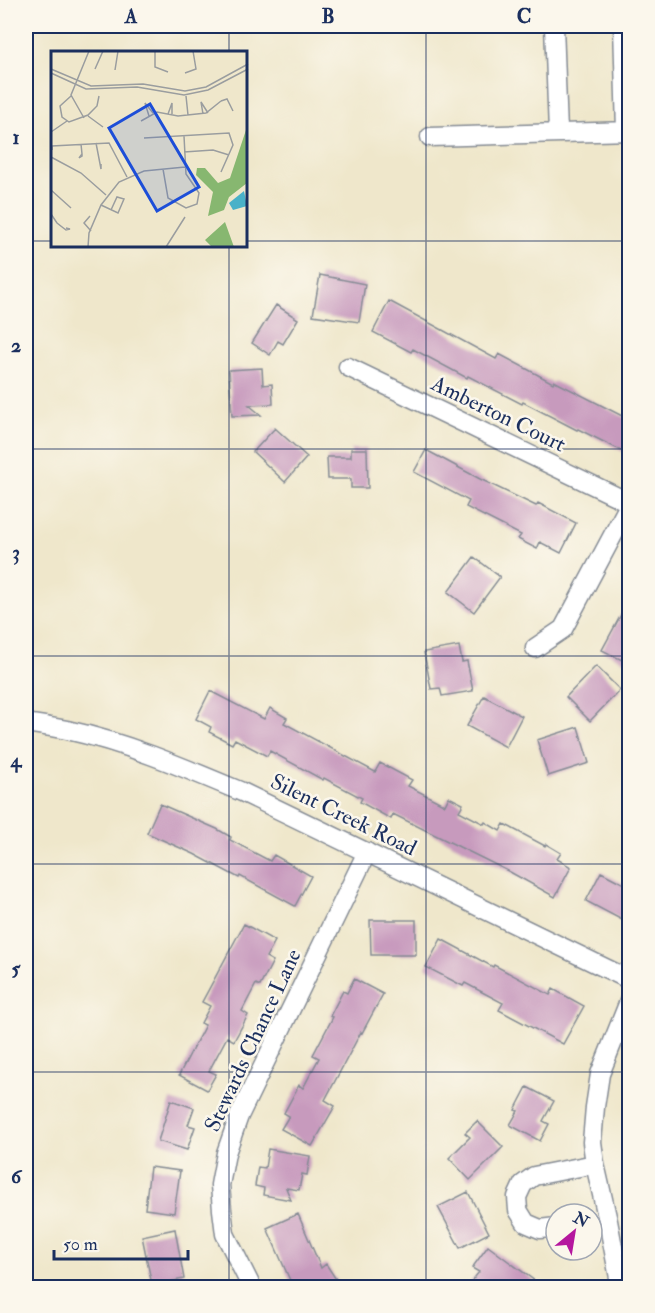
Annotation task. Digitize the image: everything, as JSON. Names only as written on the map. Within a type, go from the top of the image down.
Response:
[{"type":"street","points":[[554,26],[558,132]]},
{"type":"street","points":[[430,137],[628,131],[623,26]]},
{"type":"street","name":"Amberton Court","points":[[348,367],[630,503]]},
{"type":"street","points":[[535,648],[563,629],[630,503]]},
{"type":"street","name":"Silent Creek Road","points":[[26,723],[68,730],[129,747],[242,792],[630,980]]},
{"type":"street","name":"Stewards Chance Lane","points":[[252,1287],[225,1234],[220,1185],[226,1153],[239,1116],[367,852]]},
{"type":"street","points":[[598,1202],[592,1142],[600,1074],[630,999]]},
{"type":"street","points":[[544,1228],[526,1223],[518,1210],[517,1197],[523,1184],[534,1176],[595,1164]]},
{"type":"street","points":[[604,1234],[621,1287]]},
{"type":"building","points":[[320,275],[365,284],[359,322],[313,315]]},
{"type":"building","points":[[389,301],[496,359],[499,354],[630,420],[630,455],[468,376],[467,378],[413,349],[411,352],[373,332]]},
{"type":"building","points":[[276,305],[298,319],[283,344],[278,341],[270,355],[252,343]]},
{"type":"building","points":[[262,368],[263,385],[272,384],[273,404],[249,405],[261,415],[232,416],[229,370]]},
{"type":"building","points":[[275,428],[307,457],[285,482],[253,452]]},
{"type":"building","points":[[351,449],[367,449],[368,488],[351,488],[351,479],[328,479],[327,457],[351,457]]},
{"type":"building","points":[[426,450],[480,479],[536,506],[538,503],[576,523],[561,553],[540,542],[537,549],[518,539],[521,535],[466,507],[469,501],[414,472]]},
{"type":"building","points":[[474,557],[500,577],[474,612],[448,592]]},
{"type":"building","points":[[630,598],[630,664],[602,650]]},
{"type":"building","points":[[459,646],[462,662],[467,661],[473,691],[442,696],[440,688],[431,689],[424,652]]},
{"type":"building","points":[[596,666],[620,690],[590,721],[566,697]]},
{"type":"building","points":[[210,691],[264,719],[270,708],[287,718],[284,723],[375,772],[380,763],[412,780],[408,786],[445,805],[449,797],[463,804],[459,811],[484,824],[485,822],[500,831],[504,824],[545,846],[546,844],[561,853],[557,859],[571,867],[555,897],[393,814],[391,819],[360,802],[362,798],[270,751],[267,756],[235,739],[232,744],[209,732],[211,727],[196,719]]},
{"type":"building","points":[[484,696],[522,716],[506,747],[467,726]]},
{"type":"building","points":[[578,727],[589,763],[548,776],[537,740]]},
{"type":"building","points":[[160,804],[217,829],[231,837],[230,840],[270,861],[274,855],[311,876],[295,906],[240,876],[239,878],[147,833]]},
{"type":"building","points":[[601,872],[630,887],[630,910],[624,921],[586,901]]},
{"type":"building","points":[[370,920],[416,920],[416,955],[371,955]]},
{"type":"building","points":[[244,924],[275,941],[266,957],[273,961],[260,986],[256,984],[242,1011],[248,1015],[234,1041],[227,1037],[209,1071],[216,1074],[207,1090],[179,1075],[205,1025],[201,1023],[210,1006],[202,1002]]},
{"type":"building","points":[[441,939],[550,995],[553,989],[584,1006],[563,1044],[499,1010],[503,1003],[465,983],[463,986],[426,967]]},
{"type":"building","points":[[354,979],[383,994],[325,1100],[335,1106],[312,1146],[281,1129],[289,1116],[284,1113],[299,1085],[303,1088],[319,1058],[313,1055],[333,1017],[330,1016],[343,991],[347,993]]},
{"type":"building","points":[[527,1087],[554,1101],[543,1121],[549,1124],[540,1141],[510,1125]]},
{"type":"building","points":[[171,1100],[194,1108],[188,1125],[195,1127],[187,1150],[158,1141]]},
{"type":"building","points":[[477,1121],[503,1147],[470,1180],[449,1158],[470,1137],[465,1133]]},
{"type":"building","points":[[268,1149],[310,1156],[307,1175],[302,1174],[299,1190],[286,1188],[291,1200],[263,1195],[264,1188],[255,1186],[258,1167],[265,1168]]},
{"type":"building","points":[[150,1167],[180,1171],[174,1213],[145,1209]]},
{"type":"building","points":[[468,1192],[489,1233],[460,1248],[438,1207]]},
{"type":"building","points":[[298,1214],[321,1268],[326,1264],[341,1287],[293,1287],[267,1228]]},
{"type":"building","points":[[175,1229],[184,1279],[152,1285],[142,1236]]},
{"type":"building","points":[[488,1246],[543,1287],[467,1287],[479,1272],[472,1268]]}]
